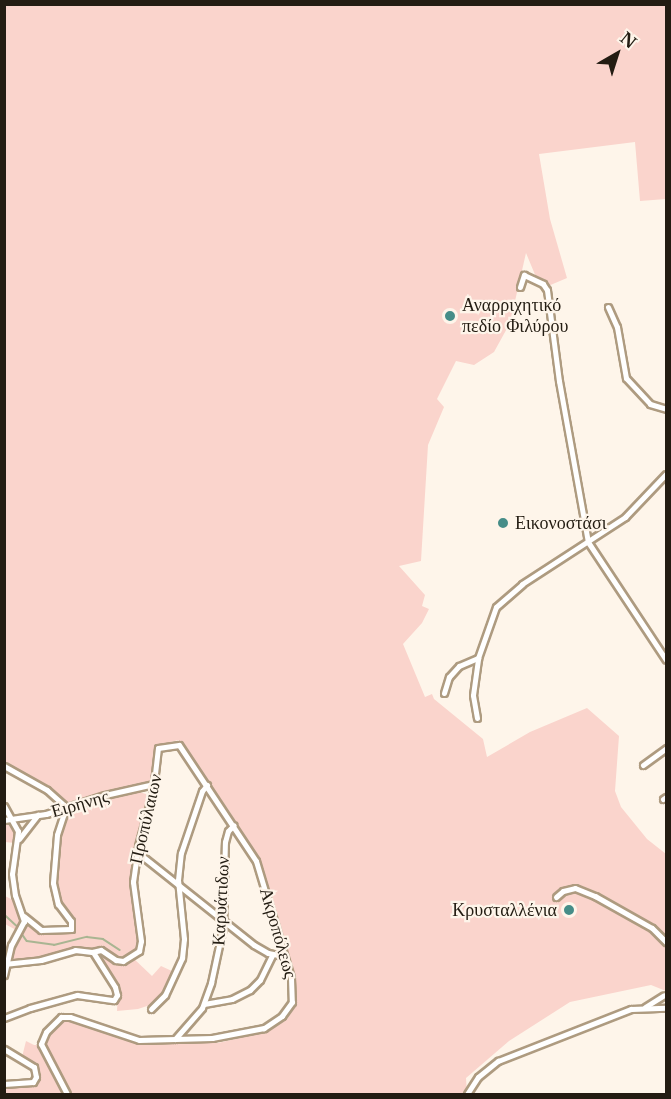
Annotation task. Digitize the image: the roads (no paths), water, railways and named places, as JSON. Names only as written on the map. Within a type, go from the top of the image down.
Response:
[{"type":"street","points":[[520,287],[524,275],[543,284],[547,290],[559,381],[588,542],[666,660]]},
{"type":"street","points":[[608,307],[618,327],[626,378],[650,404],[666,409]]},
{"type":"street","points":[[477,718],[473,699],[478,658],[496,607],[522,584],[625,517],[666,474]]},
{"type":"street","points":[[444,693],[449,677],[459,666],[478,658]]},
{"type":"street","name":"Ακροπόλεως","points":[[67,1095],[42,1050],[44,1036],[57,1020],[65,1017],[135,1039],[234,1035],[262,1029],[278,1019],[289,1008],[293,995],[258,866],[234,825],[179,745],[158,748]]},
{"type":"street","name":"Προπύλαιων","points":[[114,959],[127,960],[140,950],[133,882],[137,852],[154,784],[158,748]]},
{"type":"street","points":[[643,765],[666,748]]},
{"type":"street","points":[[4,766],[47,790],[63,802],[66,809],[57,835],[52,883],[58,904],[71,921],[71,930],[41,930],[24,916],[15,895],[12,874],[19,839],[38,815]]},
{"type":"street","name":"Ειρήνης","points":[[4,820],[66,809],[100,797],[154,784]]},
{"type":"street","points":[[151,1009],[165,995],[182,956],[184,939],[178,886],[182,848],[202,791],[207,785]]},
{"type":"street","points":[[4,806],[13,819],[19,839]]},
{"type":"street","name":"Καρυάτιδων","points":[[175,1039],[204,1004],[219,952],[223,922],[224,846],[227,833],[234,825]]},
{"type":"street","points":[[137,852],[223,922],[272,955],[284,956]]},
{"type":"street","points":[[556,897],[563,891],[575,888],[584,891],[652,928],[666,942]]},
{"type":"street","points":[[4,975],[5,964],[13,942],[23,927],[24,916]]},
{"type":"street","points":[[4,942],[13,942]]},
{"type":"street","points":[[5,964],[41,960],[70,950],[93,952],[102,950],[114,959],[101,965]]},
{"type":"street","points":[[4,1018],[77,995],[114,1000],[117,995],[115,988],[93,952]]},
{"type":"street","points":[[204,1004],[232,999],[250,990],[260,980],[272,955]]},
{"type":"street","points":[[645,1007],[666,994]]},
{"type":"street","points":[[467,1095],[478,1077],[498,1061],[631,1009],[666,1008]]},
{"type":"street","points":[[4,1084],[34,1082],[36,1071],[33,1066],[5,1052]]},
{"type":"waterway","points":[[4,914],[17,926]]},
{"type":"waterway","points":[[20,931],[27,941],[54,945],[87,937],[103,939],[120,950]]},
{"type":"place","name":"Αναρριχητικό πεδίο Φιλύρου","points":[[450,316]]},
{"type":"place","name":"Εικονοστάσι","points":[[503,523]]},
{"type":"place","name":"Κρυσταλλένια","points":[[569,910]]}]
